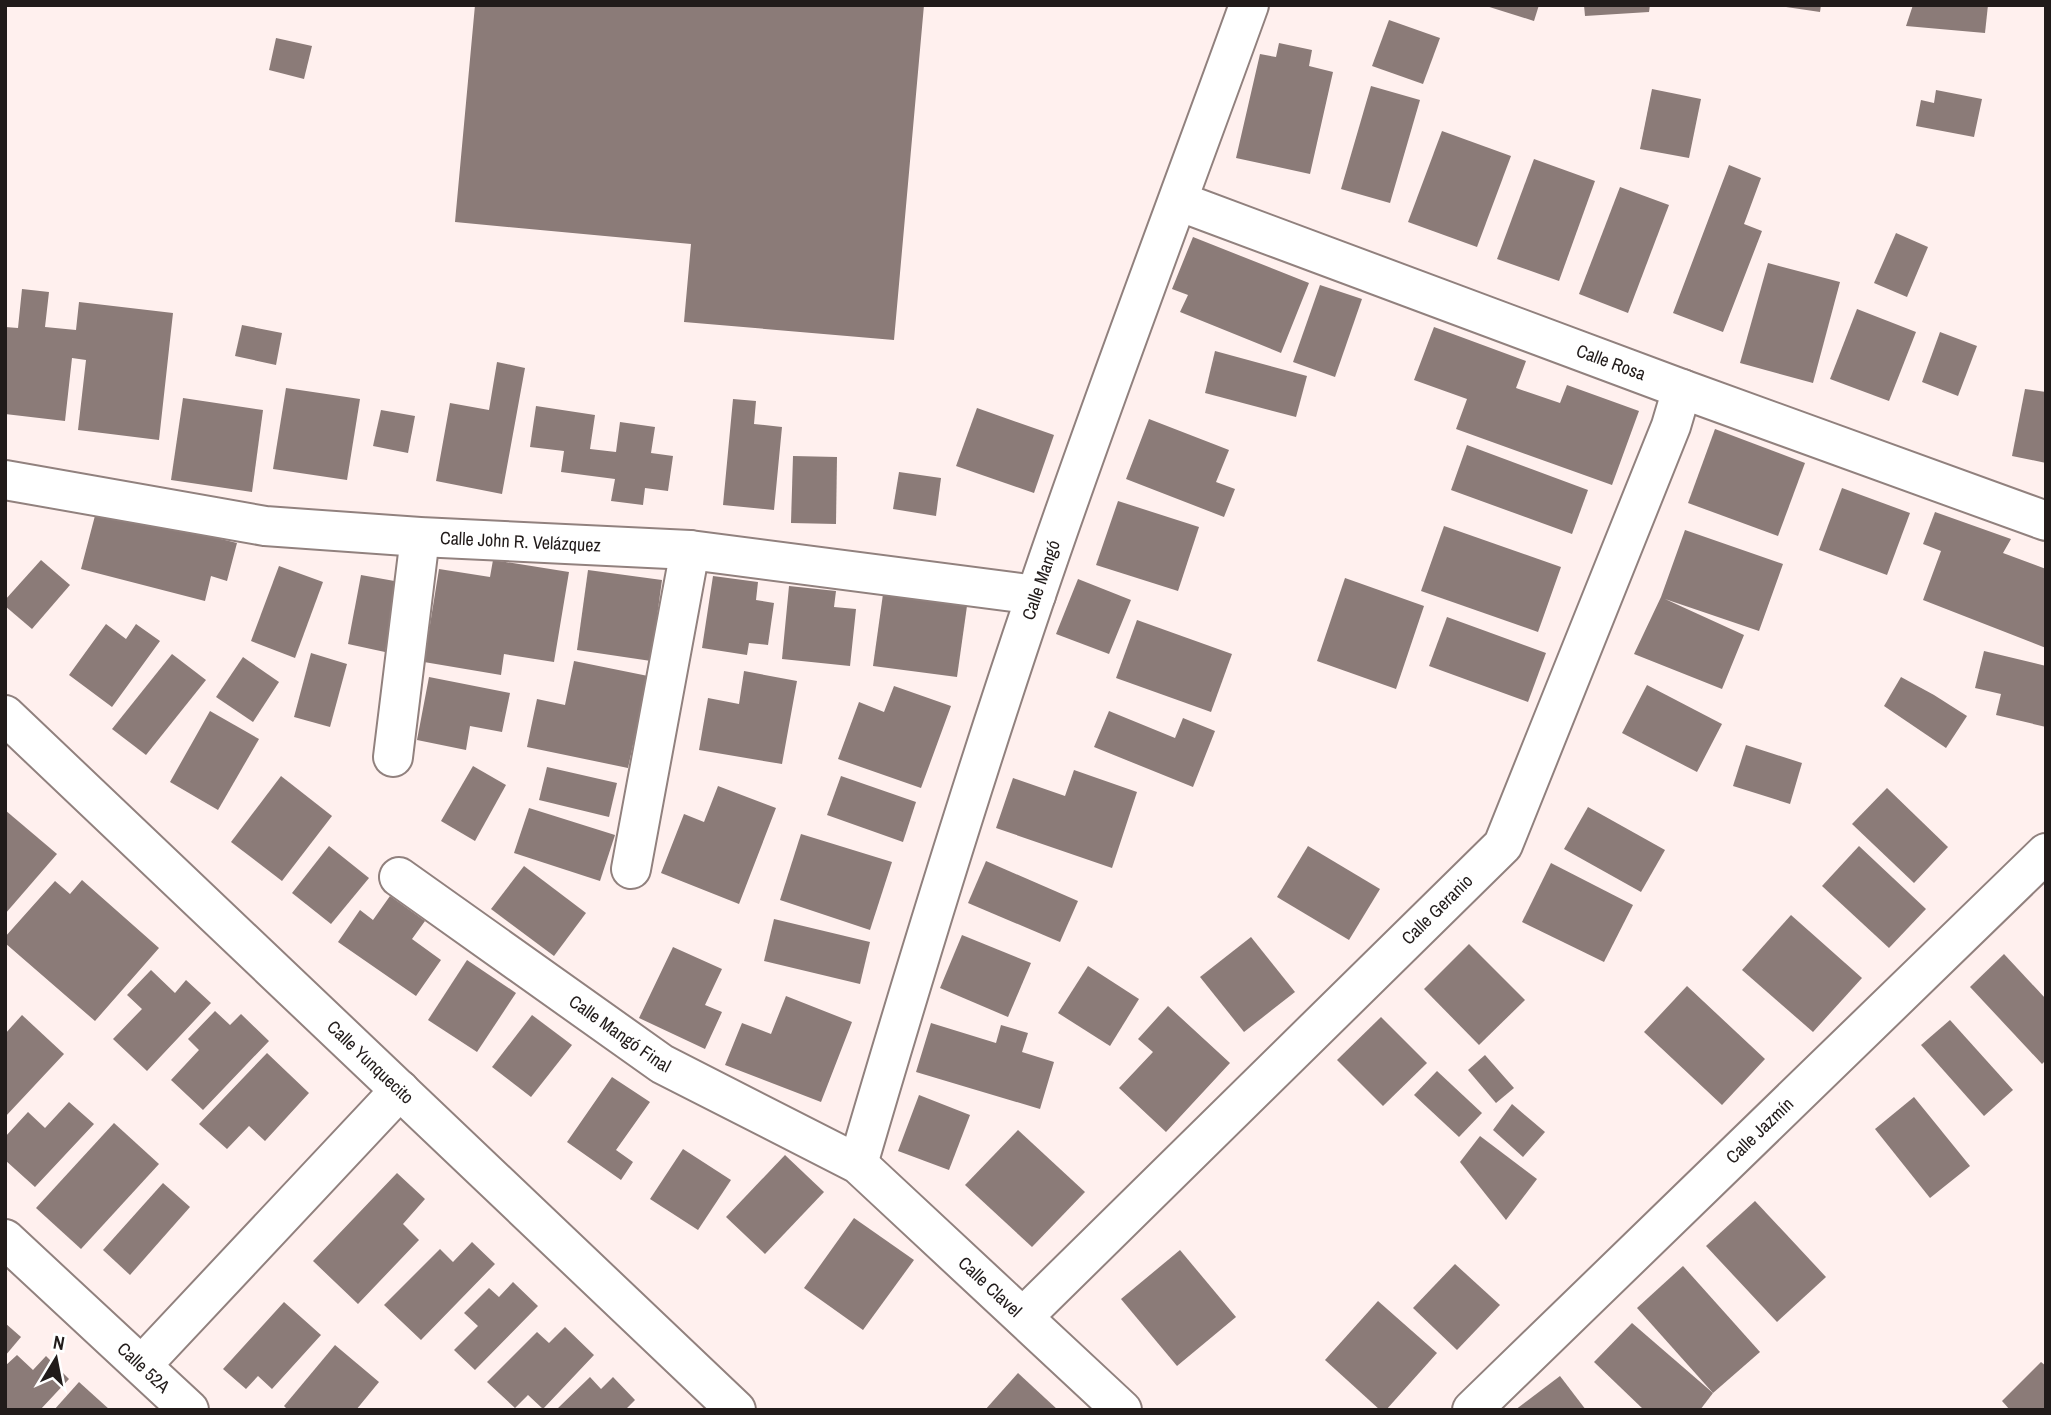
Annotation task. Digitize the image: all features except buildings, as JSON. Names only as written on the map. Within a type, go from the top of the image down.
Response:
[{"type":"street","name":"Calle Mangó","points":[[858,1164],[918,958],[1036,595],[1249,5]]},
{"type":"street","name":"Calle Rosa","points":[[1178,201],[1682,390],[2046,521]]},
{"type":"street","name":"Calle Geranio","points":[[1023,1317],[1503,845],[1671,426],[1682,390]]},
{"type":"street","name":"Calle John R. Velázquez","points":[[5,480],[265,526],[421,537],[690,550],[1036,595]]},
{"type":"street","points":[[393,757],[421,537]]},
{"type":"street","points":[[631,869],[690,550]]},
{"type":"street","name":"Calle Yunquecito","points":[[5,715],[736,1410]]},
{"type":"street","name":"Calle Jazmín","points":[[1472,1410],[2046,853]]},
{"type":"street","name":"Calle Mangó Final","points":[[399,877],[662,1063],[858,1164]]},
{"type":"street","points":[[142,1366],[400,1090]]},
{"type":"street","name":"Calle Clavel","points":[[858,1164],[1122,1410]]},
{"type":"street","name":"Calle 52A","points":[[5,1239],[189,1410]]}]
